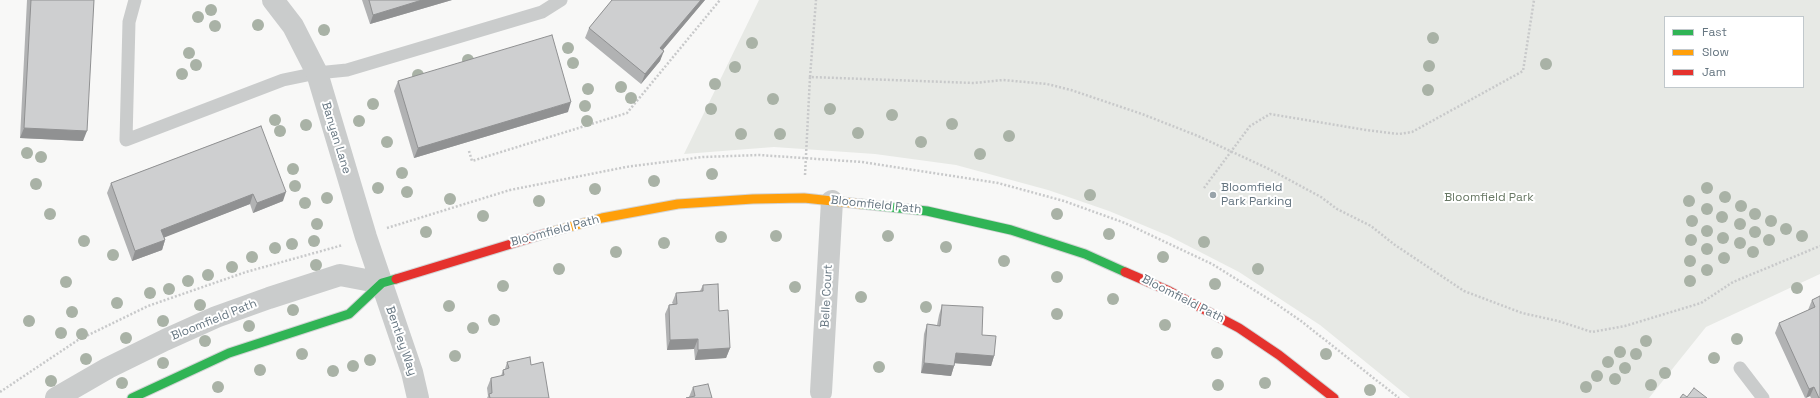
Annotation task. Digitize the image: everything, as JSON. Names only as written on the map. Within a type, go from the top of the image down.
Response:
[{"type":"street","name":"Banyan Lane","points":[[273,0],[293,26],[317,73],[366,238],[382,283]]},
{"type":"street","name":"Bloomfield Path","points":[[132,398],[229,352],[349,314],[382,283],[572,226],[648,209],[678,204],[746,199],[804,198],[920,210],[964,218],[1048,241],[1085,254],[1169,291],[1239,328],[1279,355],[1334,398]]},
{"type":"street","name":"Belle Court","points":[[821,392],[832,201]]},
{"type":"street","name":"Bloomfield Path","points":[[56,398],[108,368],[165,340],[216,317],[269,298],[340,275],[382,283]]},
{"type":"street","name":"Bentley Way","points":[[382,283],[412,372],[418,398]]},
{"type":"lane","points":[[135,0],[129,22],[126,140],[283,80],[317,73],[347,70],[542,12],[561,0]]},
{"type":"lane","points":[[1740,368],[1763,398]]},
{"type":"path","points":[[469,150],[472,160],[627,113],[720,0]]},
{"type":"path","points":[[804,198],[810,77],[816,0]]},
{"type":"path","points":[[1204,188],[1250,126],[1270,114],[1366,130],[1399,134],[1412,132],[1523,71],[1534,0]]},
{"type":"path","points":[[810,77],[974,83],[1003,80],[1047,84],[1071,90],[1142,114],[1269,168],[1320,197],[1337,209],[1371,226],[1395,245],[1464,291],[1522,313],[1558,321],[1592,332],[1624,326],[1701,303],[1733,282],[1820,246]]},
{"type":"path","points":[[0,392],[78,340],[148,306],[246,272],[366,238],[395,224],[510,190],[626,166],[702,157],[758,155],[806,157],[862,162],[998,183],[1064,201],[1125,224],[1212,264],[1275,303],[1333,344],[1399,398]]},
{"type":"green space","name":"Bloomfield Park","points":[[759,0],[1820,0],[1820,274],[1706,327],[1649,398],[1410,398],[1320,325],[1239,272],[1169,236],[1109,211],[1048,190],[956,165],[875,154],[774,147],[684,154]]},
{"type":"building","points":[[31,0],[94,0],[87,131],[24,128]]},
{"type":"building","points":[[369,0],[422,0],[373,15]]},
{"type":"building","points":[[612,0],[701,0],[660,48],[664,51],[645,74],[589,28]]},
{"type":"building","points":[[552,35],[571,102],[418,148],[398,81]]},
{"type":"building","points":[[261,126],[286,192],[257,203],[253,194],[161,230],[165,240],[135,251],[111,183]]},
{"type":"building","points":[[718,284],[719,311],[728,310],[730,348],[698,350],[698,339],[670,340],[669,305],[677,304],[676,293],[703,291],[703,285]]},
{"type":"building","points":[[1820,296],[1819,398],[1814,387],[1809,389],[1779,323],[1815,307],[1812,300]]},
{"type":"building","points":[[942,305],[983,307],[982,335],[996,336],[994,356],[956,353],[954,366],[924,363],[927,324],[940,326]]},
{"type":"building","points":[[530,357],[531,365],[543,362],[549,398],[490,398],[489,394],[492,393],[491,378],[504,375],[503,370],[509,368],[507,362]]},
{"type":"building","points":[[708,384],[712,398],[686,398],[695,396],[693,387]]},
{"type":"building","points":[[1694,388],[1707,398],[1680,398],[1683,394],[1687,397]]},
{"type":"traffic: fast","points":[[861,204],[927,211],[1011,230],[1085,254],[1125,272]]},
{"type":"traffic: fast","points":[[132,398],[229,353],[349,314],[382,283],[396,279]]},
{"type":"traffic: slow","points":[[547,233],[602,218],[678,204],[753,199],[804,198],[861,204]]},
{"type":"traffic: jam","points":[[396,279],[547,233]]},
{"type":"traffic: jam","points":[[1125,272],[1169,291],[1239,328],[1279,355],[1334,398]]},
{"type":"place","name":"Bloomfield Park Parking","points":[[1213,195]]}]
